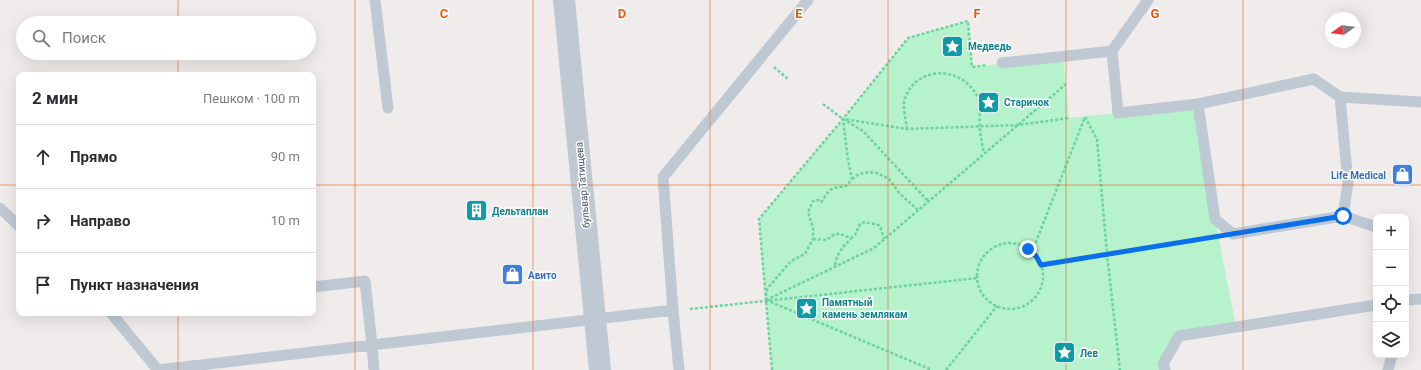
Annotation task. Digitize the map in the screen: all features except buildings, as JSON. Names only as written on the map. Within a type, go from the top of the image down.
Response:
[{"type":"street","name":"бульвар Татищева","points":[[564,0],[600,370]]},
{"type":"lane","points":[[376,0],[388,108]]},
{"type":"lane","points":[[679,370],[663,177],[808,0]]},
{"type":"lane","points":[[1148,0],[1112,50],[1118,113],[1198,104],[1314,79],[1340,97],[1421,102]]},
{"type":"lane","points":[[1002,63],[1112,50]]},
{"type":"lane","points":[[1340,97],[1348,183],[1343,216]]},
{"type":"lane","points":[[1198,104],[1215,219],[1233,234],[1343,216],[1373,226]]},
{"type":"lane","points":[[0,208],[16,223]]},
{"type":"lane","points":[[316,287],[366,281],[374,370]]},
{"type":"lane","points":[[1409,300],[1421,299]]},
{"type":"lane","points":[[1165,370],[1163,364],[1179,336],[1373,305]]},
{"type":"lane","points":[[113,316],[158,370],[673,310]]},
{"type":"lane","points":[[1388,370],[1391,358]]},
{"type":"path","points":[[772,370],[759,219],[908,38],[968,21],[972,67],[1002,63]]},
{"type":"path","points":[[907,128],[904,100],[912,86],[919,80],[931,75],[946,73],[956,76],[965,80],[972,86],[978,98],[984,154]]},
{"type":"path","points":[[766,300],[835,265],[874,248],[1066,84]]},
{"type":"path","points":[[822,104],[842,119],[863,131],[928,201]]},
{"type":"path","points":[[1032,252],[1085,117],[1097,139],[1107,254],[1120,370]]},
{"type":"path","points":[[842,119],[907,128],[1018,125],[1069,118]]},
{"type":"path","points":[[842,119],[852,179]]},
{"type":"path","points":[[766,300],[767,289],[791,260],[805,254],[813,239],[813,228],[808,212],[813,201],[818,200],[821,202],[832,188],[846,186],[859,174],[869,172],[877,173],[889,179],[900,194],[918,210]]},
{"type":"path","points":[[835,265],[836,258],[840,251],[855,235],[860,224],[865,222],[868,224],[875,223],[880,226],[884,239]]},
{"type":"path","points":[[813,239],[826,240],[835,234],[840,234],[851,238]]},
{"type":"path","points":[[1041,265],[1233,234]]},
{"type":"path","points":[[1009,243],[1019,244],[1032,252],[1041,265],[1043,275],[1042,285],[1038,294],[1031,302],[1022,307],[1012,309],[997,306],[985,297],[979,288],[978,268],[983,258],[990,250],[999,245],[1009,243]]},
{"type":"path","points":[[673,310],[978,278]]},
{"type":"path","points":[[766,300],[932,370]]},
{"type":"path","points":[[946,370],[997,306]]},
{"type":"green space","points":[[968,21],[972,67],[1063,56],[1069,118],[1198,104],[1215,219],[1236,327],[1179,336],[1165,370],[772,370],[759,219],[843,119],[908,38]]},
{"type":"place","name":"Медведь","points":[[952,46]]},
{"type":"place","name":"Старичок","points":[[988,102]]},
{"type":"place","name":"Life Medical","points":[[1402,175]]},
{"type":"place","name":"Дельтаплан","points":[[477,211]]},
{"type":"place","name":"Авито","points":[[512,275]]},
{"type":"place","name":"Памятный камень землякам","points":[[806,308]]},
{"type":"place","name":"Лев","points":[[1064,353]]},
{"type":"route","points":[[1028,249],[1036,256],[1041,265],[1343,216]]}]
